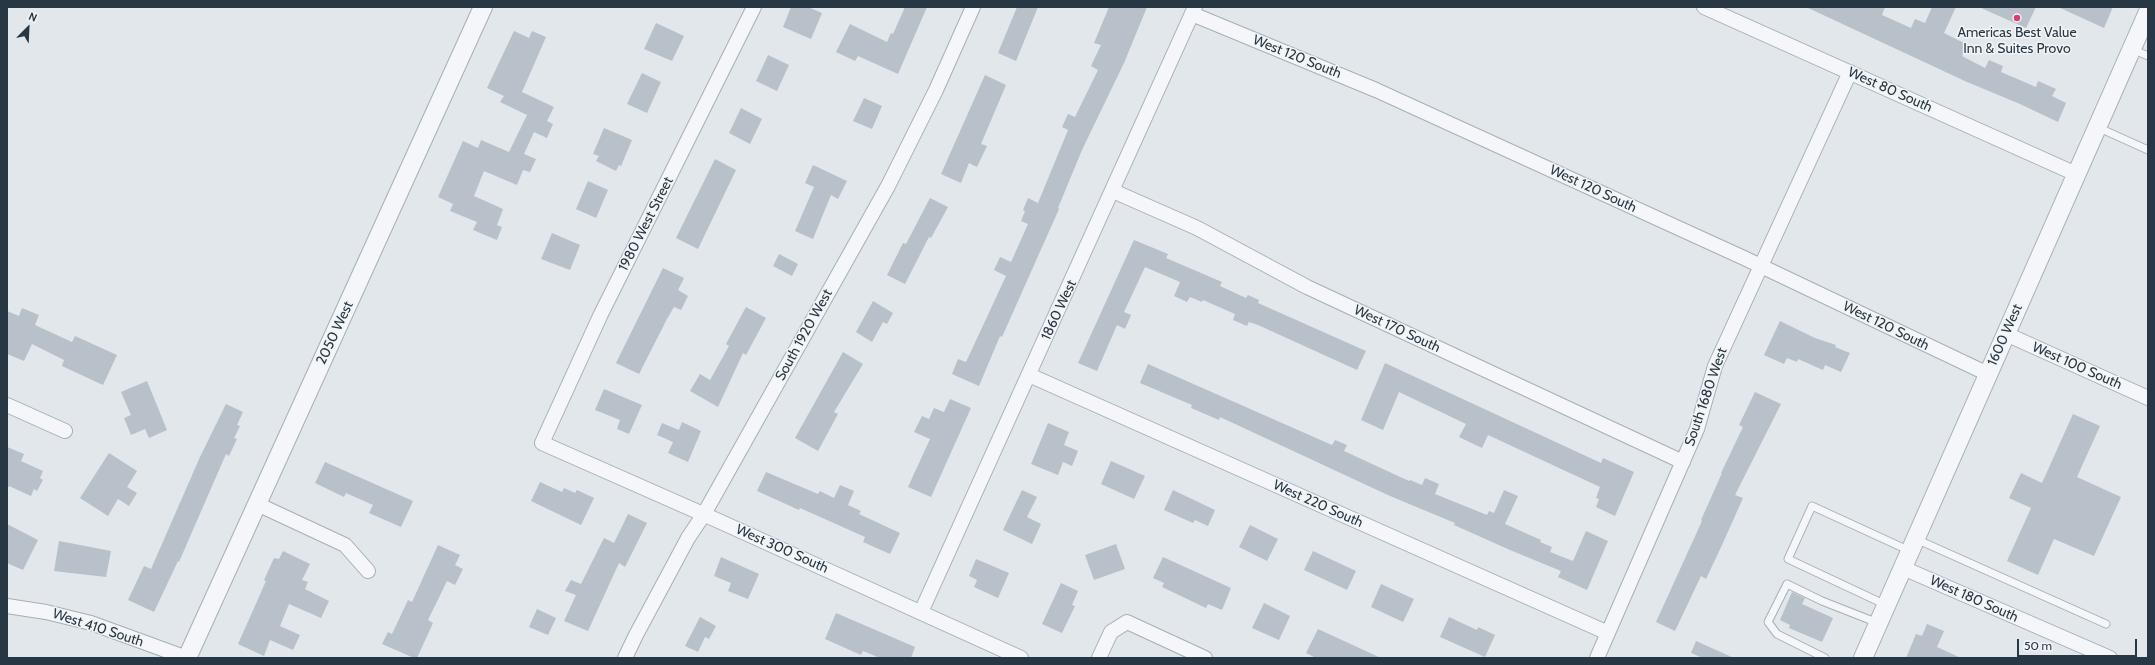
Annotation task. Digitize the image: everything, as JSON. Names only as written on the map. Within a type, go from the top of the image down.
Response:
[{"type":"street","name":"2050 West","points":[[187,658],[483,7]]},
{"type":"street","name":"1980 West Street","points":[[542,443],[601,314],[754,7]]},
{"type":"street","name":"South 1920 West","points":[[625,658],[685,545],[704,514],[888,186],[936,90],[973,7]]},
{"type":"street","name":"West 80 South","points":[[1704,7],[2076,174]]},
{"type":"street","name":"1860 West","points":[[921,612],[1194,11]]},
{"type":"street","name":"West 120 South","points":[[1194,11],[1376,90],[1760,266],[1988,374]]},
{"type":"street","name":"1600 West","points":[[1863,658],[2097,127],[2140,52],[2147,17]]},
{"type":"street","name":"South 1680 West","points":[[1597,658],[1697,429],[1715,366],[1850,72]]},
{"type":"street","name":"West 170 South","points":[[1113,191],[1197,228],[1308,287],[1683,462]]},
{"type":"street","name":"West 100 South","points":[[2006,334],[2148,398]]},
{"type":"street","name":"West 220 South","points":[[1029,375],[1608,634]]},
{"type":"street","points":[[7,405],[65,431]]},
{"type":"street","name":"West 300 South","points":[[542,443],[704,514],[1020,658]]},
{"type":"street","points":[[257,504],[345,545],[368,571]]},
{"type":"street","name":"West 180 South","points":[[1903,568],[2110,658]]},
{"type":"street","name":"West 410 South","points":[[7,606],[46,612],[91,623],[187,658]]},
{"type":"street","points":[[1099,658],[1111,632],[1126,622],[1205,658]]},
{"type":"lane","points":[[2097,127],[2148,150]]},
{"type":"lane","points":[[1887,605],[1788,559],[1812,506],[1913,545],[2106,624]]},
{"type":"lane","points":[[1825,658],[1776,634],[1768,622],[1787,584],[1822,601],[1878,623]]},
{"type":"building","points":[[791,7],[808,7],[822,13],[811,39],[783,27]]},
{"type":"building","points":[[905,7],[927,7],[898,74],[858,56],[855,61],[836,52],[850,24],[887,42],[891,33],[893,34]]},
{"type":"building","points":[[1017,7],[1038,7],[1016,61],[998,53]]},
{"type":"building","points":[[1109,7],[1147,7],[1124,63],[1082,150],[1058,208],[1059,209],[1002,337],[1000,336],[979,386],[952,374],[958,359],[966,362],[1006,276],[994,270],[1000,257],[1011,262],[1028,224],[1021,221],[1025,211],[1023,210],[1028,198],[1038,203],[1068,130],[1062,127],[1068,114],[1075,117],[1098,70],[1091,66],[1101,45],[1094,43]]},
{"type":"building","points":[[1806,7],[1885,7],[1882,15],[1911,28],[1915,19],[1925,23],[1932,7],[1956,7],[1944,33],[1968,45],[1962,56],[1985,68],[1989,60],[2003,66],[2001,72],[2036,87],[2038,81],[2056,89],[2052,96],[2066,103],[2058,122],[1967,82]]},
{"type":"building","name":"Americas Best Value Inn & Suites Provo","points":[[1979,7],[2036,7],[2026,28]]},
{"type":"building","points":[[2058,7],[2113,7],[2104,28]]},
{"type":"building","points":[[656,23],[684,36],[672,61],[644,49]]},
{"type":"building","points":[[514,31],[529,38],[532,31],[546,37],[522,92],[554,107],[547,121],[553,124],[547,138],[534,132],[524,154],[536,159],[530,172],[523,170],[517,185],[484,171],[474,196],[503,209],[497,225],[502,227],[497,240],[473,230],[477,222],[450,211],[453,204],[438,197],[463,141],[478,148],[481,140],[509,152],[527,115],[500,102],[504,96],[487,88]]},
{"type":"building","points":[[768,55],[789,65],[777,91],[756,81]]},
{"type":"building","points":[[642,73],[661,82],[647,113],[627,104]]},
{"type":"building","points":[[985,75],[1006,85],[981,144],[987,146],[977,167],[969,163],[961,183],[941,174]]},
{"type":"building","points":[[864,98],[882,106],[872,129],[853,121]]},
{"type":"building","points":[[741,108],[762,119],[750,144],[729,133]]},
{"type":"building","points":[[604,128],[632,140],[621,166],[619,165],[616,171],[596,161],[599,156],[593,154]]},
{"type":"building","points":[[715,159],[736,170],[698,249],[676,238]]},
{"type":"building","points":[[813,165],[847,181],[838,199],[831,195],[813,239],[795,231],[814,187],[805,183]]},
{"type":"building","points":[[588,181],[608,190],[596,218],[576,209]]},
{"type":"building","points":[[930,198],[948,207],[931,238],[929,237],[905,284],[887,275],[903,243],[906,244]]},
{"type":"building","points":[[552,233],[580,245],[570,270],[541,259]]},
{"type":"building","points":[[1134,240],[1168,254],[1166,258],[1222,282],[1220,286],[1246,298],[1248,295],[1259,300],[1258,303],[1366,351],[1357,370],[1258,325],[1249,322],[1247,326],[1233,320],[1235,314],[1203,300],[1202,302],[1190,297],[1187,302],[1174,296],[1180,282],[1145,267],[1124,312],[1131,315],[1125,329],[1117,325],[1097,371],[1078,363]]},
{"type":"building","points":[[779,254],[798,264],[792,276],[773,266]]},
{"type":"building","points":[[663,268],[684,278],[678,290],[688,296],[681,310],[674,307],[639,374],[616,363]]},
{"type":"building","points":[[873,301],[893,313],[887,324],[883,322],[872,342],[856,332]]},
{"type":"building","points":[[746,307],[766,318],[746,355],[743,353],[718,407],[690,391],[700,374],[710,380],[729,346],[726,344]]},
{"type":"building","points":[[22,308],[39,315],[35,325],[72,342],[75,336],[117,355],[103,385],[62,366],[64,360],[32,344],[24,361],[7,354],[7,311],[19,316]]},
{"type":"building","points":[[1780,321],[1815,338],[1836,345],[1835,347],[1850,353],[1841,372],[1825,365],[1823,370],[1798,359],[1797,362],[1787,358],[1784,364],[1764,355]]},
{"type":"building","points":[[843,352],[863,364],[834,412],[838,414],[818,451],[795,438]]},
{"type":"building","points":[[1385,363],[1601,463],[1603,458],[1634,472],[1615,516],[1596,507],[1599,499],[1596,498],[1600,487],[1488,435],[1482,448],[1459,437],[1466,424],[1399,392],[1383,430],[1361,420]]},
{"type":"building","points":[[1148,364],[1332,445],[1335,440],[1347,445],[1344,451],[1409,481],[1410,480],[1422,485],[1425,478],[1439,484],[1435,494],[1487,515],[1489,511],[1494,513],[1504,490],[1518,496],[1505,524],[1541,540],[1540,542],[1552,547],[1550,552],[1573,561],[1586,531],[1608,541],[1587,590],[1558,577],[1561,571],[1454,525],[1455,523],[1390,496],[1220,417],[1219,420],[1191,408],[1192,405],[1140,383]]},
{"type":"building","points":[[147,381],[167,430],[149,438],[145,429],[131,435],[124,418],[131,415],[121,392]]},
{"type":"building","points":[[604,389],[642,405],[629,434],[617,429],[620,420],[595,410]]},
{"type":"building","points":[[1755,392],[1781,404],[1735,495],[1743,498],[1722,545],[1706,579],[1701,576],[1675,631],[1656,622],[1702,521],[1701,520],[1721,473],[1743,427],[1739,425]]},
{"type":"building","points":[[950,399],[971,408],[931,497],[908,487],[930,439],[914,432],[922,416],[929,419],[934,408],[944,412]]},
{"type":"building","points":[[226,404],[243,412],[237,425],[240,426],[234,438],[237,439],[229,456],[226,454],[179,562],[178,561],[154,612],[128,600],[144,566],[151,569],[200,457]]},
{"type":"building","points":[[2073,414],[2100,426],[2077,477],[2121,497],[2094,556],[2054,539],[2038,575],[2007,561],[2031,508],[2009,498],[2021,473],[2042,483]]},
{"type":"building","points":[[682,422],[701,431],[688,462],[668,453],[673,442],[657,435],[662,423],[679,430]]},
{"type":"building","points":[[1048,423],[1069,432],[1064,445],[1078,451],[1072,466],[1063,462],[1058,475],[1031,464]]},
{"type":"building","points":[[7,447],[24,454],[21,461],[43,471],[40,478],[43,480],[37,491],[34,489],[31,496],[9,486],[7,489]]},
{"type":"building","points":[[109,453],[137,471],[127,487],[137,493],[129,506],[118,499],[108,516],[80,498]]},
{"type":"building","points":[[1111,461],[1145,476],[1134,499],[1101,484]]},
{"type":"building","points":[[325,462],[413,501],[401,527],[369,513],[373,505],[346,493],[344,497],[315,483]]},
{"type":"building","points":[[766,472],[818,494],[820,491],[834,498],[840,485],[854,491],[848,505],[861,511],[859,514],[900,533],[890,554],[863,542],[865,537],[800,508],[799,510],[757,491]]},
{"type":"building","points":[[540,482],[562,492],[564,488],[575,493],[577,490],[594,498],[581,525],[531,501]]},
{"type":"building","points":[[1022,490],[1037,497],[1027,517],[1041,524],[1032,544],[1003,530]]},
{"type":"building","points":[[1173,490],[1215,510],[1208,526],[1195,520],[1193,523],[1164,510]]},
{"type":"building","points":[[628,514],[647,523],[625,567],[619,563],[588,631],[564,621],[576,595],[565,591],[571,580],[581,584],[604,538],[614,543]]},
{"type":"building","points":[[7,524],[38,540],[23,570],[7,563]]},
{"type":"building","points":[[1250,525],[1278,539],[1267,561],[1239,547]]},
{"type":"building","points":[[59,541],[111,551],[106,577],[54,571]]},
{"type":"building","points":[[1116,544],[1125,569],[1094,580],[1085,555]]},
{"type":"building","points":[[438,545],[460,555],[455,565],[463,569],[455,585],[447,581],[428,620],[433,623],[417,658],[414,658],[382,644],[388,632],[392,634],[408,600],[412,602]]},
{"type":"building","points":[[283,551],[310,564],[302,580],[308,582],[305,589],[329,601],[321,618],[289,604],[280,626],[300,635],[293,650],[270,640],[264,656],[238,644],[266,581],[264,580],[274,558],[279,559]]},
{"type":"building","points":[[1313,551],[1356,571],[1347,590],[1304,570]]},
{"type":"building","points":[[721,557],[759,574],[748,599],[728,591],[731,583],[714,576]]},
{"type":"building","points":[[1163,557],[1231,588],[1222,610],[1208,604],[1206,608],[1162,587],[1164,583],[1153,578]]},
{"type":"building","points":[[976,559],[1009,573],[998,598],[974,587],[977,580],[969,576]]},
{"type":"building","points":[[1061,583],[1078,591],[1072,605],[1075,606],[1062,633],[1042,624]]},
{"type":"building","points":[[1381,584],[1414,599],[1403,622],[1371,607]]},
{"type":"building","points":[[1792,592],[1805,598],[1802,604],[1833,618],[1822,642],[1789,628],[1790,625],[1780,620]]},
{"type":"building","points":[[1264,603],[1290,616],[1279,640],[1252,628]]},
{"type":"building","points":[[537,609],[556,618],[548,635],[529,627]]},
{"type":"building","points":[[836,613],[915,647],[911,658],[880,658],[863,651],[861,655],[825,639]]},
{"type":"building","points":[[700,617],[716,626],[709,639],[705,637],[698,652],[685,646]]},
{"type":"building","points":[[1449,617],[1477,630],[1478,627],[1495,635],[1485,657],[1440,637]]},
{"type":"building","points":[[1927,624],[1944,631],[1937,647],[1961,658],[1906,658],[1916,634],[1922,636]]},
{"type":"building","points":[[1318,629],[1381,658],[1316,658],[1306,653]]},
{"type":"building","points":[[1696,641],[1734,658],[1703,658],[1691,653]]},
{"type":"place","name":"Americas Best Value Inn & Suites Provo","points":[[2017,18]]}]
